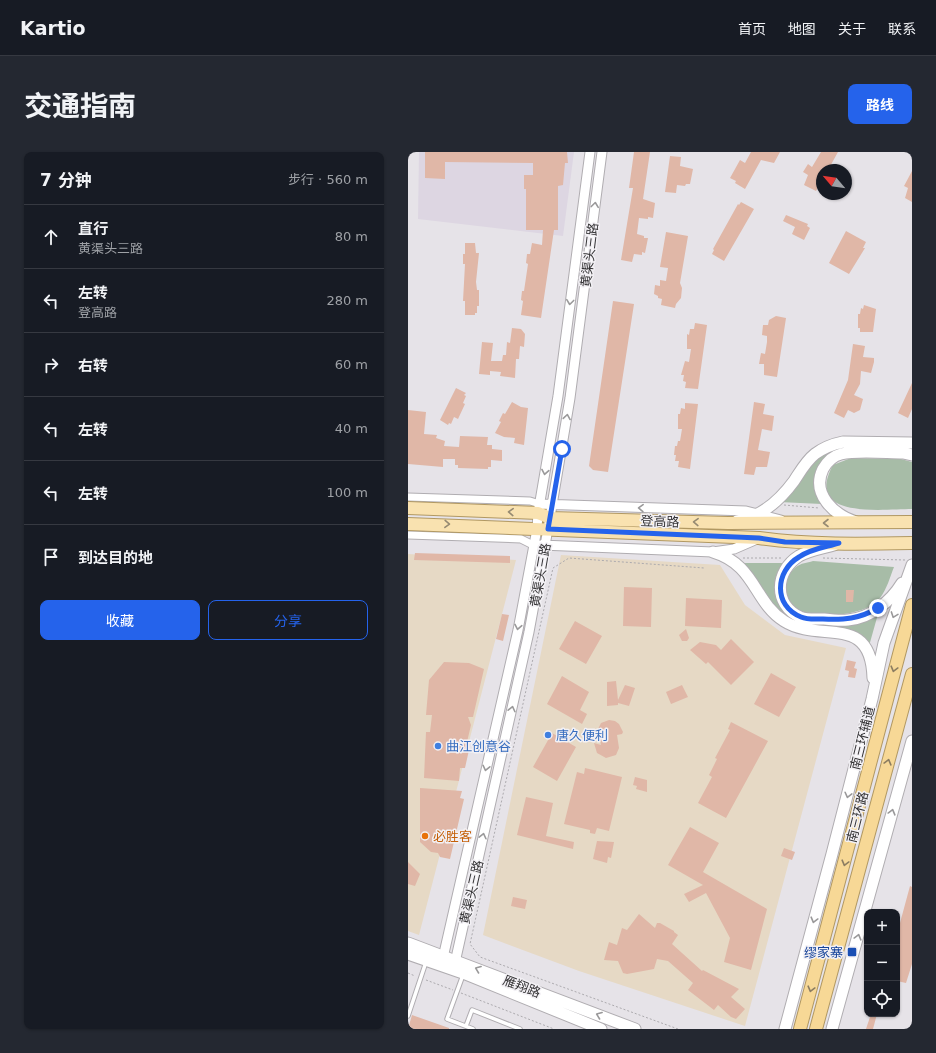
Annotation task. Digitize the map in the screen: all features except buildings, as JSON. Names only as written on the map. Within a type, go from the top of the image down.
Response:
[{"type":"highway","name":"南三环路","points":[[800,1029],[912,605]]},
{"type":"highway","name":"南三环路","points":[[816,1029],[912,674]]},
{"type":"main road","points":[[728,523],[743,520],[758,514],[772,504],[786,491],[814,454],[832,444],[843,442],[912,443]]},
{"type":"main road","points":[[858,523],[848,520],[834,511],[822,495],[819,480],[828,462],[836,456],[846,453],[903,453],[912,455]]},
{"type":"main road","name":"登高路","points":[[408,508],[539,509],[545,525]]},
{"type":"main road","name":"登高路","points":[[408,524],[545,525],[912,522]]},
{"type":"main road","name":"登高路","points":[[545,525],[759,538],[785,542],[872,544],[912,543]]},
{"type":"main road","points":[[839,543],[800,556],[783,574],[780,590],[781,598],[790,610],[801,617],[849,620],[869,614],[885,603],[898,589],[909,565]]},
{"type":"main road","points":[[713,552],[732,560],[745,571],[772,611],[785,621],[803,628],[844,633],[859,640],[865,647],[872,664],[872,699]]},
{"type":"main road","name":"南三环辅道","points":[[785,1029],[872,699],[884,643],[909,565]]},
{"type":"main road","points":[[832,1029],[912,741]]},
{"type":"main road","name":"雁翔路","points":[[408,943],[457,968],[601,1029]]},
{"type":"main road","name":"雁翔路","points":[[408,954],[426,961],[442,961]]},
{"type":"main road","name":"雁翔路","points":[[457,968],[635,1029]]},
{"type":"street","name":"黄渠头三路","points":[[539,509],[558,396],[590,152]]},
{"type":"street","name":"黄渠头三路","points":[[442,961],[518,630],[534,545],[545,525],[552,505],[570,398],[602,152]]},
{"type":"street","points":[[408,497],[530,501],[539,509],[552,505],[732,511],[758,514],[790,523]]},
{"type":"street","name":"黄渠头三路","points":[[457,968],[530,632],[545,545],[545,525]]},
{"type":"street","points":[[408,535],[520,539],[534,545],[713,552],[739,547],[759,538]]},
{"type":"lane","points":[[408,1016],[426,961]]},
{"type":"lane","points":[[457,968],[456,991],[447,1019],[473,1029]]},
{"type":"lane","points":[[466,1026],[472,1010],[520,1029]]},
{"type":"path","points":[[678,1029],[480,957],[470,944],[553,568],[569,558],[704,568]]},
{"type":"path","points":[[865,559],[909,565]]},
{"type":"path","points":[[408,973],[554,1029]]},
{"type":"shaded area","points":[[419,152],[574,152],[563,236],[418,219]]},
{"type":"shaded area","name":"曲江创意谷","points":[[408,554],[516,560],[419,935],[408,931]]},
{"type":"shaded area","points":[[561,555],[720,565],[745,605],[785,635],[846,648],[745,1026],[579,971],[483,935]]},
{"type":"green space","points":[[844,446],[912,447],[912,450],[828,456],[822,504],[779,502],[820,455]]},
{"type":"green space","points":[[851,458],[901,459],[912,462],[912,509],[866,510],[850,508],[837,503],[828,495],[827,483],[833,465]]},
{"type":"green space","points":[[813,561],[894,567],[885,591],[873,604],[864,609],[853,612],[828,615],[805,612],[797,609],[792,605],[787,594],[787,582],[792,571],[800,565]]},
{"type":"green space","points":[[742,563],[785,563],[778,583],[777,594],[781,606],[786,612],[854,624],[870,620],[878,614],[869,646],[808,626],[780,614]]},
{"type":"place","name":"唐久便利","points":[[548,735]]},
{"type":"place","name":"曲江创意谷","points":[[438,746]]},
{"type":"place","name":"必胜客","points":[[425,836]]},
{"type":"place","name":"缪家寨","points":[[852,952]]},
{"type":"route","points":[[562,449],[548,529],[759,538],[785,542],[839,543],[808,552],[794,560],[783,574],[780,582],[781,598],[790,610],[807,619],[849,620],[860,618],[878,608]]}]
